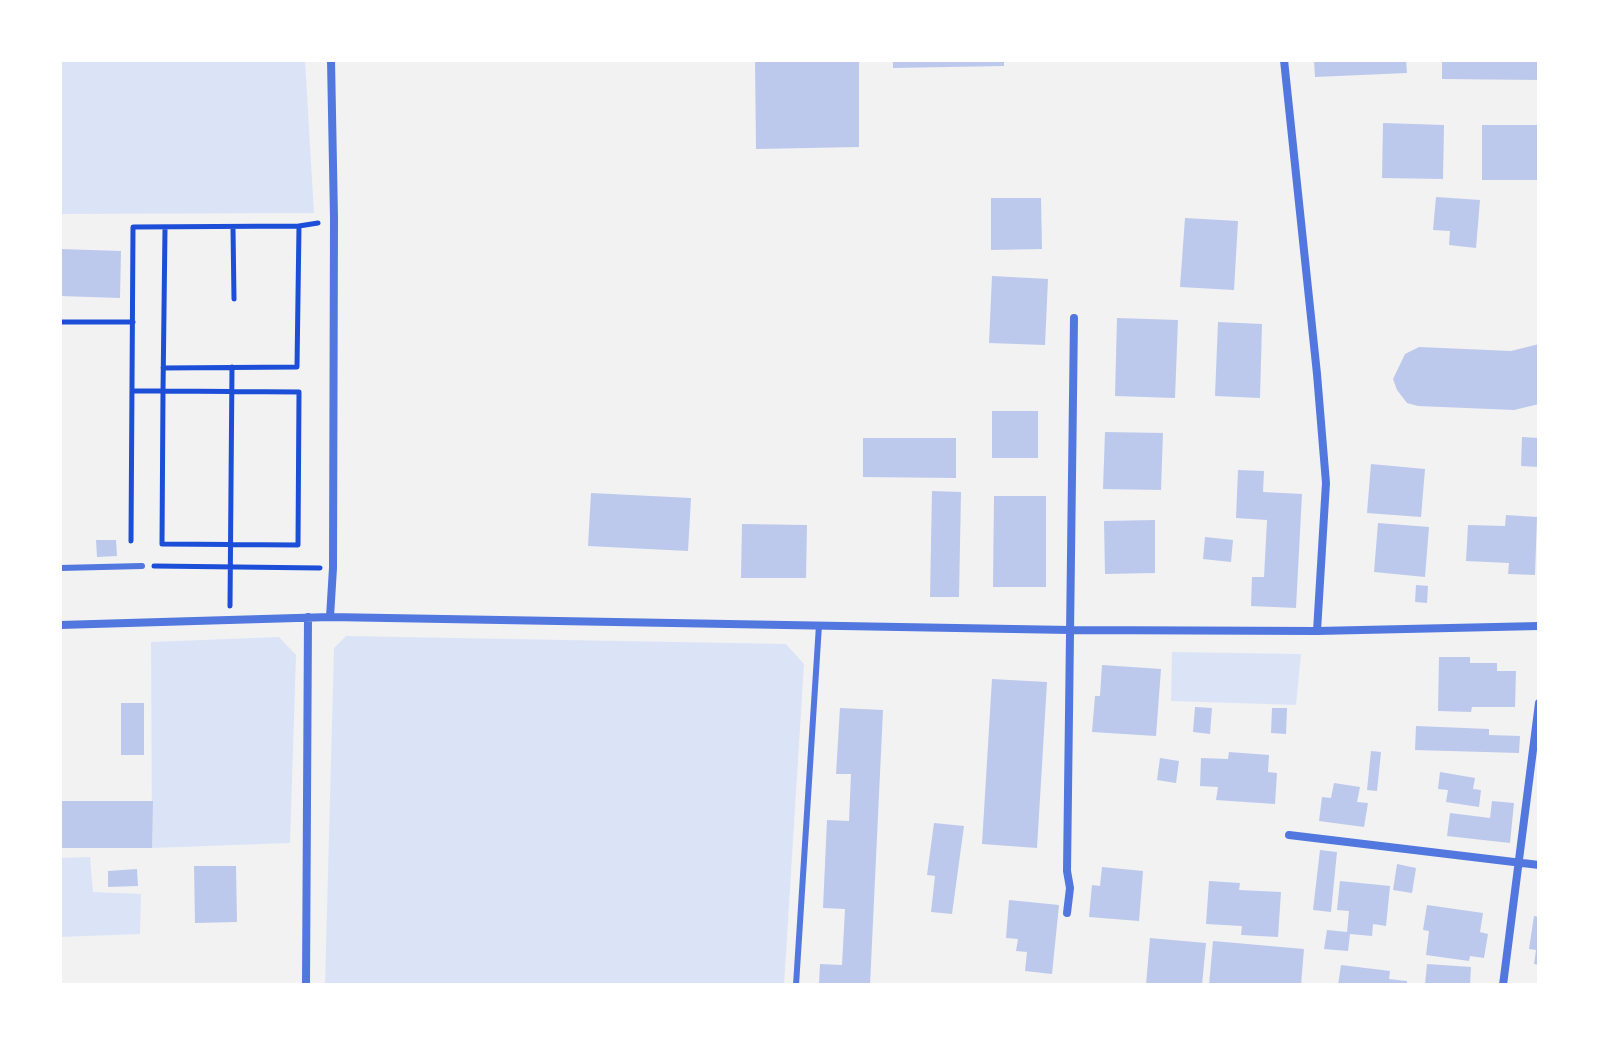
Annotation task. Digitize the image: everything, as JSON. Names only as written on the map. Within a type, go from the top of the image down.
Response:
[{"type":"street","points":[[330,617],[333,568],[331,60]]},
{"type":"street","points":[[1284,60],[1326,483],[1317,631]]},
{"type":"street","points":[[1067,913],[1070,888],[1067,871],[1074,318]]},
{"type":"street","points":[[306,985],[308,617]]},
{"type":"street","points":[[60,625],[330,617],[1070,630],[1317,631],[1539,626]]},
{"type":"street","points":[[1503,985],[1539,703]]},
{"type":"street","points":[[1289,835],[1539,865]]},
{"type":"lane","points":[[60,568],[142,566]]},
{"type":"lane","points":[[796,985],[819,625]]},
{"type":"path","points":[[131,541],[133,227],[299,226],[297,367],[163,368]]},
{"type":"path","points":[[233,228],[234,299]]},
{"type":"path","points":[[132,391],[163,391],[232,392],[299,392],[298,545],[162,544],[163,391],[163,368],[165,229]]},
{"type":"path","points":[[60,322],[133,322]]},
{"type":"path","points":[[230,619],[232,367]]},
{"type":"path","points":[[142,566],[333,568]]},
{"type":"shaded area","points":[[60,60],[305,60],[314,213],[60,214]]},
{"type":"shaded area","points":[[346,636],[786,644],[804,664],[784,985],[325,985],[334,648]]},
{"type":"shaded area","points":[[279,637],[296,655],[290,843],[152,848],[151,642]]},
{"type":"shaded area","points":[[1172,652],[1301,654],[1296,705],[1171,701]]},
{"type":"shaded area","points":[[90,857],[93,892],[141,894],[140,934],[60,937],[60,858]]},
{"type":"building","points":[[755,60],[859,60],[859,147],[756,149]]},
{"type":"building","points":[[893,60],[1004,60],[1004,66],[893,68]]},
{"type":"building","points":[[1314,60],[1406,60],[1407,73],[1315,77]]},
{"type":"building","points":[[1442,60],[1539,60],[1539,80],[1442,79]]},
{"type":"building","points":[[1383,123],[1444,125],[1443,179],[1382,178]]},
{"type":"building","points":[[1482,125],[1539,125],[1539,180],[1482,180]]},
{"type":"building","points":[[1436,197],[1480,200],[1476,248],[1449,245],[1450,231],[1433,230]]},
{"type":"building","points":[[991,198],[1041,198],[1042,249],[991,250]]},
{"type":"building","points":[[1185,218],[1238,221],[1234,290],[1180,287]]},
{"type":"building","points":[[60,249],[121,251],[120,298],[60,296]]},
{"type":"building","points":[[992,276],[1048,279],[1045,345],[989,343]]},
{"type":"building","points":[[1117,318],[1178,320],[1175,398],[1115,396]]},
{"type":"building","points":[[1218,322],[1262,324],[1260,398],[1215,396]]},
{"type":"building","points":[[1539,344],[1539,404],[1514,410],[1418,406],[1407,403],[1393,379],[1405,354],[1419,347],[1511,351]]},
{"type":"building","points":[[992,411],[1038,411],[1038,458],[992,458]]},
{"type":"building","points":[[1105,432],[1163,433],[1161,490],[1103,489]]},
{"type":"building","points":[[1522,437],[1539,438],[1539,467],[1521,466]]},
{"type":"building","points":[[863,438],[956,438],[956,478],[863,477]]},
{"type":"building","points":[[1371,464],[1425,469],[1421,517],[1367,513]]},
{"type":"building","points":[[1238,470],[1264,471],[1263,492],[1302,494],[1296,608],[1251,606],[1252,577],[1264,577],[1267,520],[1236,518]]},
{"type":"building","points":[[932,491],[961,492],[959,597],[930,597]]},
{"type":"building","points":[[591,493],[691,498],[688,551],[588,546]]},
{"type":"building","points":[[994,496],[1046,496],[1046,587],[993,587]]},
{"type":"building","points":[[1506,515],[1537,517],[1535,575],[1508,574],[1509,563],[1466,561],[1468,525],[1505,526]]},
{"type":"building","points":[[1155,520],[1155,573],[1105,574],[1104,521]]},
{"type":"building","points":[[1378,523],[1429,527],[1425,577],[1374,572]]},
{"type":"building","points":[[742,524],[807,525],[806,578],[741,578]]},
{"type":"building","points":[[1205,537],[1233,540],[1231,562],[1203,559]]},
{"type":"building","points":[[96,540],[116,540],[117,556],[97,557]]},
{"type":"building","points":[[1416,585],[1428,586],[1427,603],[1415,602]]},
{"type":"building","points":[[1439,657],[1470,657],[1470,663],[1497,663],[1497,671],[1516,671],[1515,707],[1472,707],[1471,712],[1438,711]]},
{"type":"building","points":[[1102,665],[1161,669],[1156,736],[1092,732],[1095,696],[1100,696]]},
{"type":"building","points":[[992,679],[1047,682],[1037,848],[982,844]]},
{"type":"building","points":[[121,703],[144,703],[144,755],[121,755]]},
{"type":"building","points":[[1195,707],[1212,708],[1210,734],[1193,732]]},
{"type":"building","points":[[840,708],[883,710],[870,985],[819,985],[820,964],[842,965],[845,909],[823,908],[827,820],[849,821],[851,774],[836,774]]},
{"type":"building","points":[[1272,708],[1287,708],[1286,734],[1271,733]]},
{"type":"building","points":[[1416,726],[1489,729],[1489,735],[1520,736],[1519,753],[1415,750]]},
{"type":"building","points":[[1371,751],[1381,752],[1377,791],[1367,790]]},
{"type":"building","points":[[1229,752],[1269,755],[1268,772],[1277,773],[1275,804],[1216,800],[1218,787],[1200,786],[1201,758],[1228,759]]},
{"type":"building","points":[[1160,758],[1179,761],[1176,783],[1157,780]]},
{"type":"building","points":[[1440,772],[1475,778],[1473,789],[1481,790],[1479,807],[1446,802],[1448,790],[1438,789]]},
{"type":"building","points":[[1334,783],[1360,787],[1357,802],[1368,803],[1364,827],[1319,821],[1322,797],[1331,798]]},
{"type":"building","points":[[60,801],[153,801],[152,848],[60,848]]},
{"type":"building","points":[[1492,801],[1514,803],[1510,843],[1447,836],[1450,813],[1490,818]]},
{"type":"building","points":[[934,823],[964,826],[952,914],[931,912],[935,876],[927,875]]},
{"type":"building","points":[[1320,850],[1337,852],[1331,912],[1313,910]]},
{"type":"building","points":[[1397,864],[1416,868],[1412,893],[1393,890]]},
{"type":"building","points":[[194,866],[236,866],[237,922],[195,923]]},
{"type":"building","points":[[1102,867],[1143,871],[1139,921],[1089,917],[1092,885],[1100,886]]},
{"type":"building","points":[[137,869],[138,886],[108,887],[108,871]]},
{"type":"building","points":[[1209,881],[1240,883],[1239,890],[1281,892],[1278,937],[1241,935],[1242,926],[1206,924]]},
{"type":"building","points":[[1340,881],[1390,886],[1386,926],[1373,924],[1372,936],[1350,934],[1348,951],[1324,949],[1327,930],[1347,932],[1349,911],[1337,910]]},
{"type":"building","points":[[1009,900],[1059,905],[1052,974],[1025,971],[1027,952],[1016,951],[1018,939],[1006,938]]},
{"type":"building","points":[[1427,905],[1483,913],[1480,932],[1488,934],[1484,958],[1470,956],[1469,961],[1426,955],[1429,931],[1423,930]]},
{"type":"building","points":[[1534,916],[1539,917],[1539,965],[1534,964],[1536,950],[1529,949]]},
{"type":"building","points":[[1150,938],[1206,943],[1202,985],[1146,985]]},
{"type":"building","points":[[1213,941],[1304,949],[1301,985],[1209,985]]},
{"type":"building","points":[[1427,964],[1471,967],[1470,985],[1425,984]]},
{"type":"building","points":[[1341,965],[1390,971],[1389,979],[1407,981],[1407,985],[1338,985]]}]
